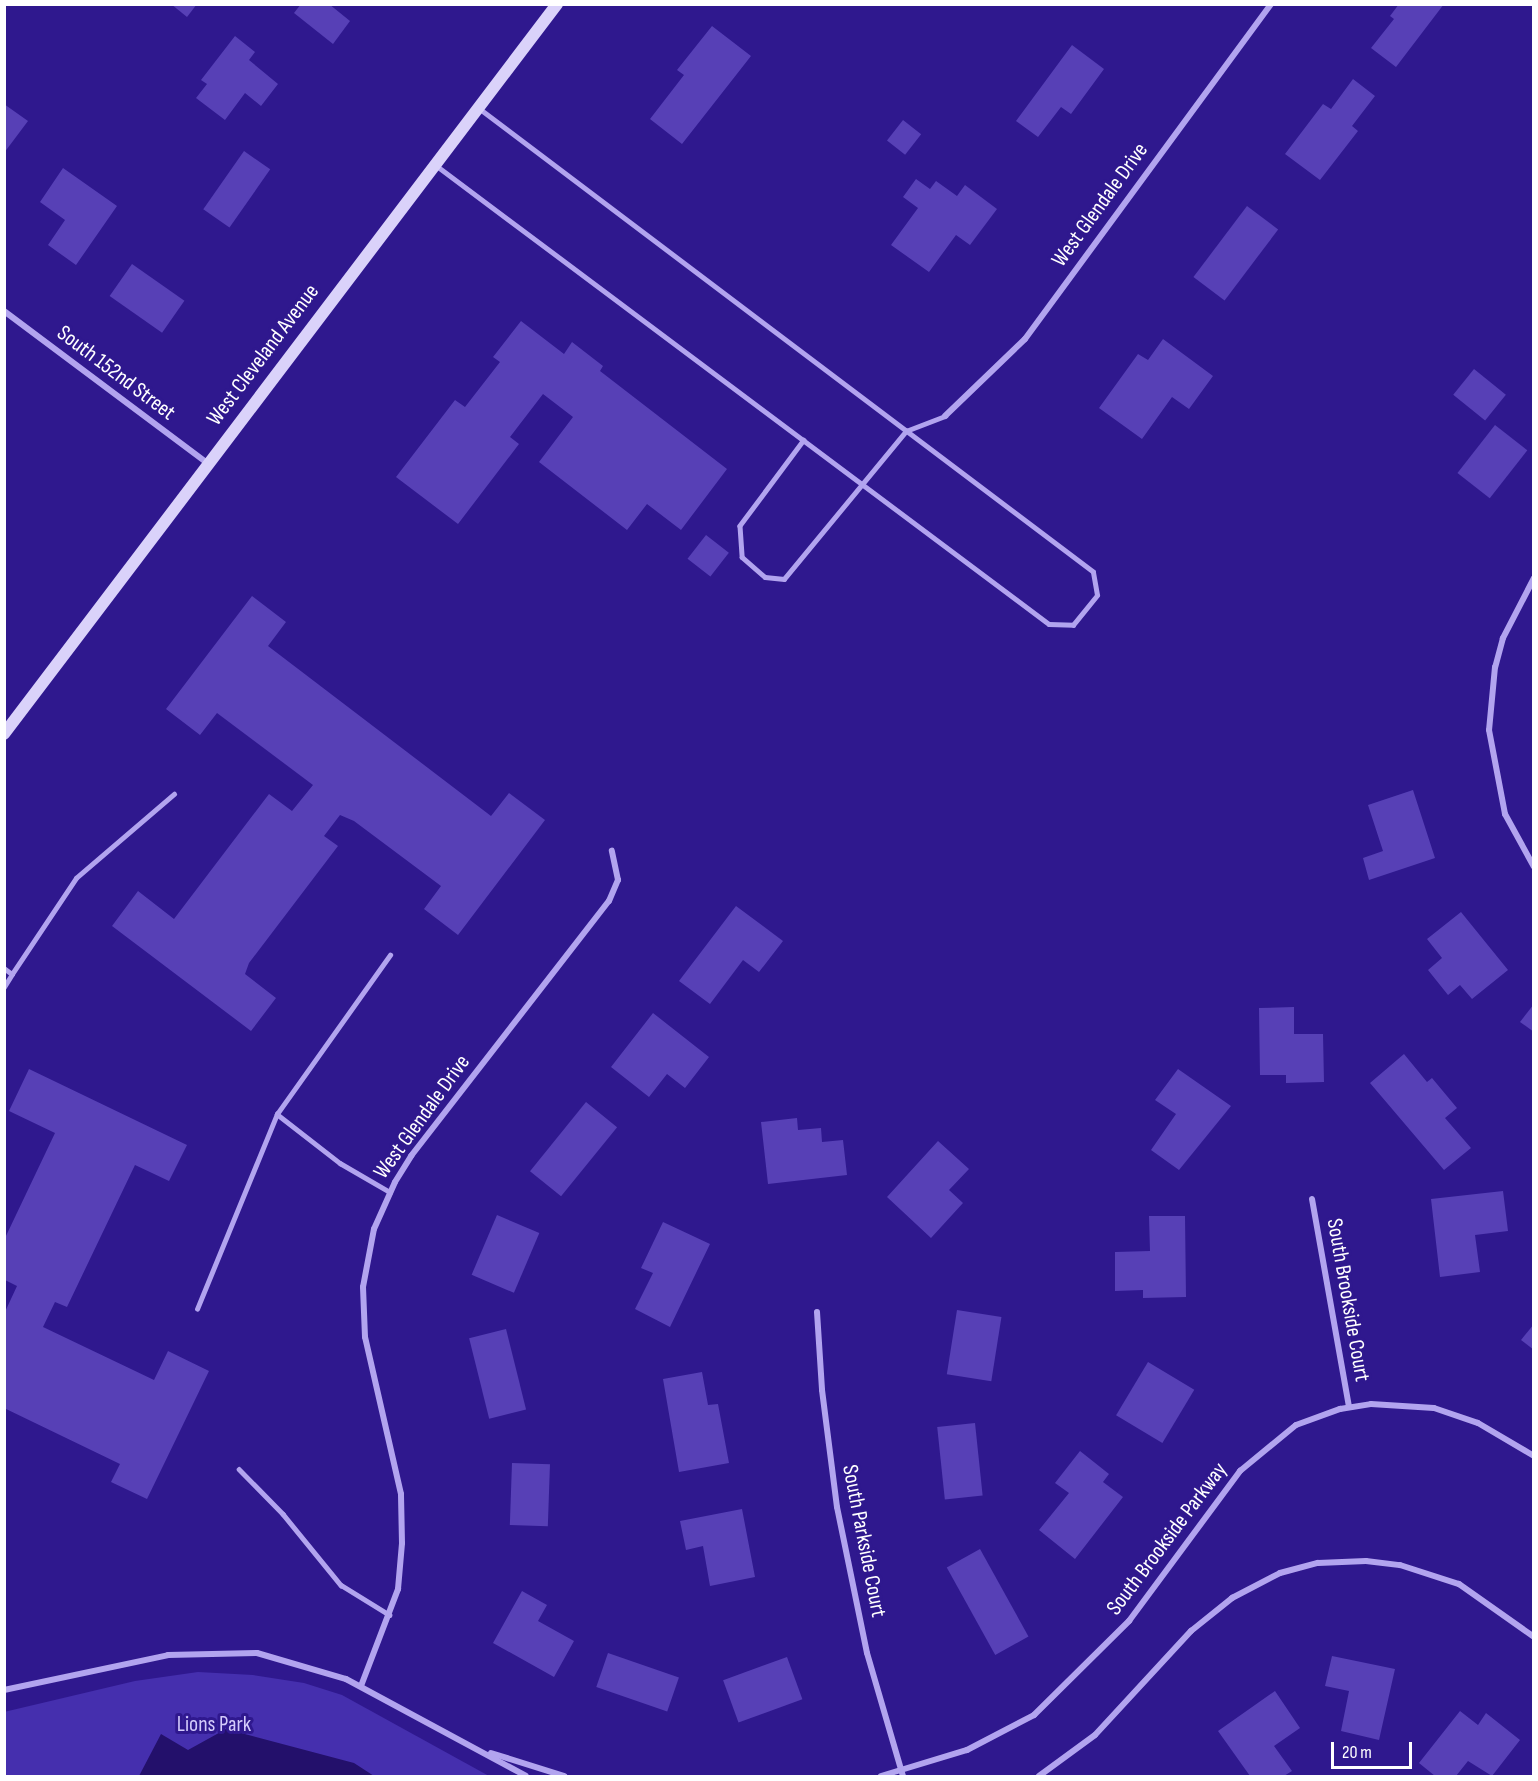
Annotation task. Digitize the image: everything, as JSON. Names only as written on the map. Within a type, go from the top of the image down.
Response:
[{"type":"main road","name":"West Cleveland Avenue","points":[[4,734],[207,463],[557,4]]},
{"type":"street","name":"West Glendale Drive","points":[[945,416],[1025,339],[1271,4]]},
{"type":"street","name":"South 152nd Street","points":[[4,311],[207,463]]},
{"type":"street","points":[[1533,578],[1503,638],[1495,667],[1489,730],[1495,773],[1505,814],[1533,867]]},
{"type":"street","name":"West Glendale Drive","points":[[361,1686],[390,1615],[401,1555],[401,1494],[365,1337],[363,1287],[375,1229],[390,1192],[411,1156],[609,901],[618,880],[612,851]]},
{"type":"street","name":"South Brookside Court","points":[[1312,1199],[1349,1407]]},
{"type":"street","name":"South Parkside Court","points":[[817,1312],[823,1400],[837,1507],[867,1653],[902,1774]]},
{"type":"street","name":"South Brookside Parkway","points":[[881,1776],[902,1774],[968,1750],[1034,1715],[1129,1621],[1240,1471],[1296,1425],[1349,1407],[1400,1404],[1434,1408],[1478,1423],[1533,1456]]},
{"type":"street","points":[[1039,1776],[1095,1735],[1191,1631],[1232,1598],[1280,1574],[1318,1563],[1366,1560],[1400,1565],[1459,1584],[1533,1637]]},
{"type":"street","points":[[4,1690],[168,1655],[229,1651],[292,1661],[361,1686],[526,1776]]},
{"type":"street","points":[[476,1748],[564,1776]]},
{"type":"lane","points":[[435,164],[1049,624],[1073,626],[1097,595],[1093,572],[478,108]]},
{"type":"lane","points":[[804,440],[740,526],[742,557],[765,578],[784,579],[906,431],[945,416]]},
{"type":"lane","points":[[4,987],[76,878],[174,794]]},
{"type":"lane","points":[[197,1310],[277,1114],[390,955]]},
{"type":"lane","points":[[4,968],[12,974]]},
{"type":"lane","points":[[277,1114],[340,1163],[390,1192]]},
{"type":"lane","points":[[239,1469],[283,1514],[341,1585],[390,1615]]},
{"type":"green space","name":"Lions Park","points":[[198,1672],[253,1675],[304,1683],[342,1695],[489,1776],[5,1776],[4,1712],[135,1681]]},
{"type":"shaded area","points":[[226,1729],[354,1763],[374,1776],[139,1776],[161,1734],[188,1750]]},
{"type":"building","points":[[171,4],[197,4],[187,17]]},
{"type":"building","points":[[301,4],[329,4],[350,21],[333,44],[294,13]]},
{"type":"building","points":[[1399,4],[1444,4],[1396,67],[1371,48],[1394,19],[1390,16]]},
{"type":"building","points":[[712,26],[751,56],[682,144],[650,119],[684,75],[677,70]]},
{"type":"building","points":[[235,36],[255,52],[249,60],[278,84],[261,106],[245,93],[225,120],[196,98],[207,84],[201,80]]},
{"type":"building","points":[[1072,45],[1104,69],[1071,114],[1061,107],[1038,137],[1016,121]]},
{"type":"building","points":[[1353,79],[1375,96],[1352,126],[1358,131],[1320,180],[1285,154],[1323,104],[1331,109]]},
{"type":"building","points":[[4,104],[28,121],[4,153]]},
{"type":"building","points":[[903,120],[921,134],[905,155],[887,140]]},
{"type":"building","points":[[244,151],[270,169],[229,228],[203,209]]},
{"type":"building","points":[[63,168],[117,206],[76,265],[48,245],[65,220],[40,202]]},
{"type":"building","points":[[916,179],[930,189],[936,181],[957,196],[965,185],[997,209],[970,245],[956,235],[929,272],[891,245],[918,208],[903,197]]},
{"type":"building","points":[[1247,206],[1278,229],[1225,301],[1193,277]]},
{"type":"building","points":[[132,264],[184,301],[162,333],[110,296]]},
{"type":"building","points":[[521,321],[564,354],[572,342],[603,366],[600,371],[727,469],[681,530],[647,504],[627,530],[539,462],[573,417],[543,394],[510,437],[519,444],[458,524],[396,477],[455,400],[465,407],[500,362],[493,357]]},
{"type":"building","points":[[1163,339],[1213,376],[1189,409],[1172,397],[1142,439],[1099,408],[1138,354],[1148,360]]},
{"type":"building","points":[[1474,369],[1506,395],[1485,420],[1453,395]]},
{"type":"building","points":[[1495,425],[1527,450],[1490,498],[1457,473]]},
{"type":"building","points":[[706,535],[729,553],[710,576],[688,559]]},
{"type":"building","points":[[252,596],[286,622],[268,646],[491,816],[509,793],[545,820],[458,935],[424,909],[441,886],[354,821],[340,815],[324,836],[338,846],[249,963],[245,974],[276,998],[251,1031],[112,926],[138,891],[174,919],[269,794],[292,811],[313,785],[217,713],[200,735],[166,709]]},
{"type":"building","points":[[1413,790],[1435,858],[1369,880],[1363,858],[1383,851],[1368,805]]},
{"type":"building","points":[[736,906],[783,941],[759,972],[743,960],[710,1004],[679,981]]},
{"type":"building","points":[[1461,912],[1508,970],[1472,999],[1460,985],[1448,995],[1428,970],[1442,958],[1427,939]]},
{"type":"building","points":[[1534,1004],[1534,1032],[1520,1022]]},
{"type":"building","points":[[1294,1007],[1294,1034],[1323,1034],[1324,1082],[1286,1083],[1286,1075],[1260,1075],[1259,1008]]},
{"type":"building","points":[[653,1013],[709,1057],[685,1088],[667,1074],[649,1097],[611,1067]]},
{"type":"building","points":[[1404,1054],[1427,1082],[1432,1078],[1457,1108],[1445,1118],[1471,1148],[1444,1170],[1370,1083]]},
{"type":"building","points":[[29,1069],[187,1145],[169,1181],[135,1165],[67,1307],[55,1302],[43,1327],[154,1380],[168,1351],[209,1371],[147,1499],[111,1482],[120,1464],[4,1408],[4,1314],[17,1286],[5,1280],[5,1238],[55,1133],[9,1111]]},
{"type":"building","points":[[1178,1069],[1231,1106],[1179,1170],[1151,1150],[1176,1114],[1155,1100]]},
{"type":"building","points":[[586,1102],[617,1127],[561,1196],[530,1171]]},
{"type":"building","points":[[797,1118],[798,1130],[821,1128],[822,1142],[843,1140],[847,1175],[768,1184],[761,1122]]},
{"type":"building","points":[[938,1141],[969,1169],[949,1190],[963,1203],[931,1238],[887,1197]]},
{"type":"building","points":[[1503,1191],[1508,1231],[1475,1235],[1480,1272],[1440,1277],[1431,1199]]},
{"type":"building","points":[[497,1215],[539,1233],[514,1293],[472,1275]]},
{"type":"building","points":[[1149,1216],[1185,1216],[1186,1297],[1143,1298],[1143,1290],[1115,1291],[1115,1252],[1150,1251]]},
{"type":"building","points":[[663,1222],[710,1244],[670,1327],[635,1309],[653,1273],[641,1268]]},
{"type":"building","points":[[957,1310],[1001,1317],[991,1381],[947,1374]]},
{"type":"building","points":[[1534,1324],[1534,1350],[1521,1340]]},
{"type":"building","points":[[506,1329],[526,1410],[489,1419],[469,1338]]},
{"type":"building","points":[[1148,1362],[1194,1390],[1162,1443],[1116,1415]]},
{"type":"building","points":[[702,1372],[708,1405],[718,1404],[729,1463],[679,1472],[663,1379]]},
{"type":"building","points":[[975,1423],[983,1496],[945,1500],[937,1427]]},
{"type":"building","points":[[1080,1451],[1109,1474],[1103,1482],[1123,1497],[1075,1559],[1039,1530],[1069,1493],[1055,1483]]},
{"type":"building","points":[[512,1463],[550,1464],[548,1526],[510,1525]]},
{"type":"building","points":[[742,1509],[755,1577],[710,1586],[703,1546],[686,1550],[680,1521]]},
{"type":"building","points":[[980,1549],[1028,1636],[995,1655],[947,1567]]},
{"type":"building","points":[[522,1591],[547,1605],[538,1621],[574,1641],[554,1677],[493,1643]]},
{"type":"building","points":[[608,1653],[679,1677],[667,1711],[596,1687]]},
{"type":"building","points":[[1332,1656],[1395,1669],[1379,1740],[1341,1731],[1349,1691],[1325,1686]]},
{"type":"building","points":[[787,1657],[802,1699],[738,1723],[723,1680]]},
{"type":"building","points":[[1275,1691],[1300,1728],[1274,1746],[1292,1771],[1284,1776],[1250,1776],[1218,1731]]},
{"type":"building","points":[[1460,1711],[1478,1725],[1486,1713],[1520,1740],[1492,1776],[1468,1761],[1456,1776],[1435,1776],[1419,1763]]}]
